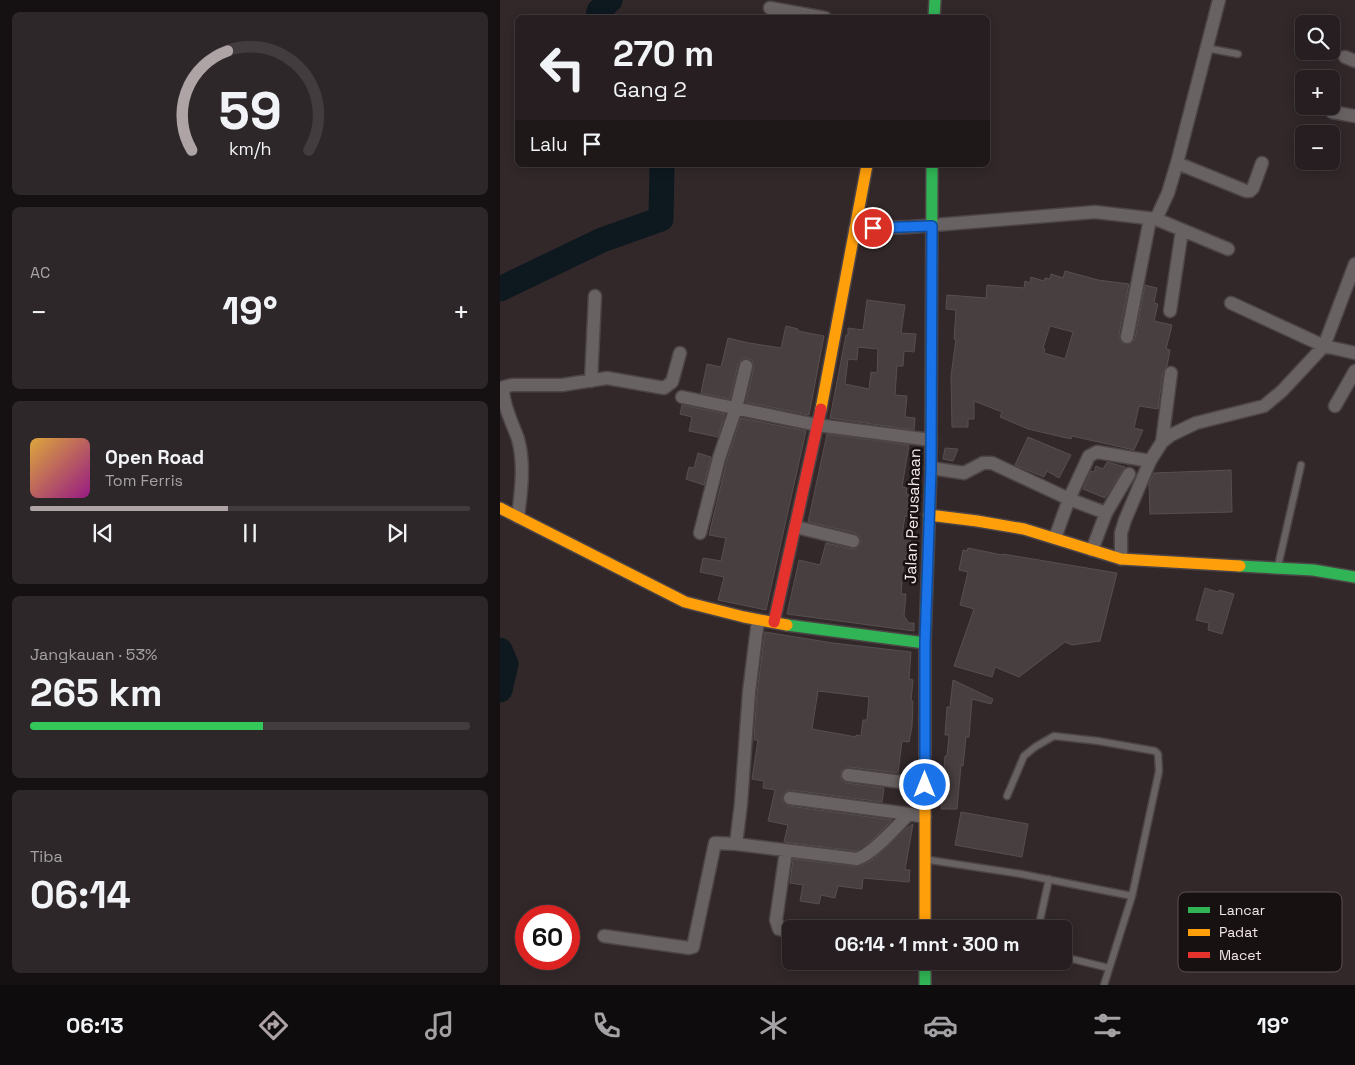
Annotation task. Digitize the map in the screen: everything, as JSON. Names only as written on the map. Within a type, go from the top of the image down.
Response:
[{"type":"street","points":[[934,15],[935,0]]},
{"type":"street","points":[[1127,337],[1153,219],[1168,194],[1219,0]]},
{"type":"street","points":[[770,8],[808,15]]},
{"type":"street","points":[[1340,113],[1355,116]]},
{"type":"street","points":[[1177,163],[1246,192],[1253,188],[1262,163]]},
{"type":"street","points":[[774,622],[817,425],[867,167]]},
{"type":"street","name":"Jalan Perusahaan","points":[[925,920],[925,643],[931,468],[932,167]]},
{"type":"street","points":[[855,229],[932,226],[993,219],[1095,212],[1153,219],[1228,249]]},
{"type":"street","points":[[1170,311],[1182,230]]},
{"type":"street","points":[[1121,559],[1121,533],[1123,526],[1150,461],[1162,442],[1196,422],[1264,406],[1282,391],[1324,346],[1355,264]]},
{"type":"street","points":[[591,381],[595,296]]},
{"type":"street","points":[[1231,303],[1324,346],[1355,353]]},
{"type":"street","points":[[518,517],[522,480],[521,460],[518,439],[502,395],[504,388],[512,385],[562,385],[612,378],[664,388],[672,382],[680,353]]},
{"type":"street","points":[[700,533],[719,458],[736,408],[746,366]]},
{"type":"street","points":[[1335,406],[1355,371]]},
{"type":"street","points":[[1162,442],[1171,373]]},
{"type":"street","points":[[682,397],[817,425],[931,440]]},
{"type":"street","points":[[1056,538],[1069,499],[1092,453],[1097,452],[1150,461]]},
{"type":"street","points":[[931,468],[964,473],[983,463],[992,463],[1106,514]]},
{"type":"street","points":[[1092,550],[1106,514],[1128,474]]},
{"type":"street","points":[[501,509],[678,599],[708,609],[758,620],[819,630],[925,643]]},
{"type":"street","points":[[929,515],[1011,527],[1056,538],[1121,559],[1314,570],[1355,577]]},
{"type":"street","points":[[796,527],[853,541]]},
{"type":"street","points":[[736,844],[741,803],[748,700],[758,620]]},
{"type":"street","points":[[848,775],[925,785]]},
{"type":"street","points":[[790,798],[925,816]]},
{"type":"street","points":[[604,936],[693,947],[715,844],[736,844],[860,858],[887,837],[909,814]]},
{"type":"street","points":[[782,929],[779,928],[776,920],[786,851]]},
{"type":"street","points":[[925,970],[925,985]]},
{"type":"lane","points":[[1206,48],[1238,54]]},
{"type":"lane","points":[[1278,568],[1301,465]]},
{"type":"lane","points":[[1007,796],[1024,756],[1034,747],[1054,736],[1098,741],[1156,752],[1159,761],[1159,771],[1132,896],[1104,985]]},
{"type":"lane","points":[[925,860],[1049,879],[1132,896]]},
{"type":"lane","points":[[1040,920],[1049,879]]},
{"type":"lane","points":[[1072,959],[1109,968]]},
{"type":"building","points":[[1065,271],[1098,280],[1129,284],[1119,335],[1122,343],[1130,344],[1135,339],[1145,285],[1157,288],[1154,303],[1158,304],[1154,321],[1172,325],[1166,349],[1170,350],[1167,366],[1163,372],[1158,409],[1139,406],[1134,428],[1143,430],[1134,450],[1072,436],[1071,439],[1028,429],[1000,417],[1002,412],[974,401],[974,419],[968,419],[968,427],[952,427],[951,376],[956,339],[954,339],[956,310],[946,309],[947,295],[986,298],[987,285],[1024,288],[1025,281],[1030,283],[1031,277],[1044,281],[1045,278],[1050,279],[1051,274],[1063,278]],"holes":[[[1050,326],[1073,332],[1065,359],[1044,353],[1045,349],[1043,348]]]},
{"type":"building","points":[[867,300],[905,305],[901,333],[916,334],[914,352],[904,351],[903,366],[897,366],[895,395],[907,396],[905,417],[915,418],[914,430],[830,418],[848,328],[863,330]],"holes":[[[858,347],[878,349],[877,373],[871,372],[869,389],[845,384],[848,359],[857,360]]]},
{"type":"building","points":[[786,326],[798,329],[798,331],[824,336],[809,415],[746,402],[754,367],[752,360],[747,358],[743,358],[738,364],[730,399],[701,393],[707,364],[721,367],[728,338],[781,348]]},
{"type":"building","points":[[682,405],[725,414],[718,437],[689,431],[692,417],[680,414]]},
{"type":"building","points":[[741,418],[806,431],[766,610],[718,600],[724,577],[700,572],[703,558],[721,561],[726,538],[709,535],[727,460]]},
{"type":"building","points":[[827,434],[909,445],[902,487],[907,488],[906,494],[918,496],[918,498],[915,517],[905,516],[902,536],[911,538],[907,560],[904,559],[901,594],[906,594],[904,616],[909,623],[914,623],[914,631],[787,614],[799,560],[820,565],[826,543],[852,549],[858,547],[861,542],[859,536],[855,533],[808,522]]},
{"type":"building","points":[[1028,437],[1071,455],[1059,478],[1047,471],[1044,477],[1015,465]]},
{"type":"building","points":[[945,448],[958,449],[953,461],[943,459]]},
{"type":"building","points":[[698,453],[711,457],[704,485],[686,479],[689,467],[694,468]]},
{"type":"building","points":[[1107,462],[1125,467],[1105,498],[1083,489],[1091,471],[1094,472],[1096,466],[1103,469]]},
{"type":"building","points":[[1231,470],[1232,512],[1150,514],[1149,484],[1154,473]]},
{"type":"building","points":[[968,548],[1117,573],[1100,641],[1072,645],[1065,642],[1019,677],[995,667],[992,677],[954,666],[974,609],[960,605],[968,572],[959,570],[963,550],[967,551]]},
{"type":"building","points":[[1205,588],[1234,594],[1222,634],[1208,630],[1209,623],[1196,620]]},
{"type":"building","points":[[765,632],[833,643],[911,652],[909,679],[913,680],[911,701],[913,701],[912,726],[909,742],[902,741],[898,773],[849,767],[840,773],[841,779],[846,783],[884,788],[882,802],[791,790],[786,791],[782,796],[783,802],[789,806],[892,820],[872,840],[856,851],[784,842],[788,825],[768,821],[775,790],[763,788],[764,781],[752,779],[758,740],[754,740],[757,693]],"holes":[[[818,691],[869,697],[867,720],[863,720],[861,736],[856,735],[856,737],[812,729]]]},
{"type":"building","points":[[953,680],[993,699],[991,704],[972,699],[969,737],[966,737],[963,766],[961,765],[957,809],[941,809],[945,756],[947,756],[949,735],[945,735],[947,707],[950,707]]},
{"type":"building","points":[[961,812],[1028,824],[1022,857],[955,845]]},
{"type":"building","points":[[913,824],[905,870],[910,870],[909,882],[863,878],[862,889],[838,886],[835,898],[821,895],[819,904],[800,901],[803,885],[790,883],[793,859],[860,867],[875,858]]},
{"type":"waterway","points":[[598,15],[599,11],[610,0]]},
{"type":"waterway","points":[[500,289],[602,240],[661,219],[662,167]]},
{"type":"waterway","points":[[500,650],[506,664],[500,690]]},
{"type":"traffic: fast","points":[[934,15],[935,0]]},
{"type":"traffic: fast","points":[[925,692],[931,468],[932,167]]},
{"type":"traffic: fast","points":[[1240,566],[1313,570],[1355,577]]},
{"type":"traffic: fast","points":[[787,625],[925,643]]},
{"type":"traffic: fast","points":[[925,970],[925,985]]},
{"type":"traffic: slow","points":[[821,409],[867,167]]},
{"type":"traffic: slow","points":[[500,508],[685,602],[744,617],[787,625]]},
{"type":"traffic: slow","points":[[929,515],[1024,529],[1121,559],[1240,566]]},
{"type":"traffic: slow","points":[[925,692],[925,920]]},
{"type":"traffic: jam","points":[[774,622],[821,409]]},
{"type":"route","points":[[873,228],[932,226],[931,468],[925,643],[925,785]]}]
